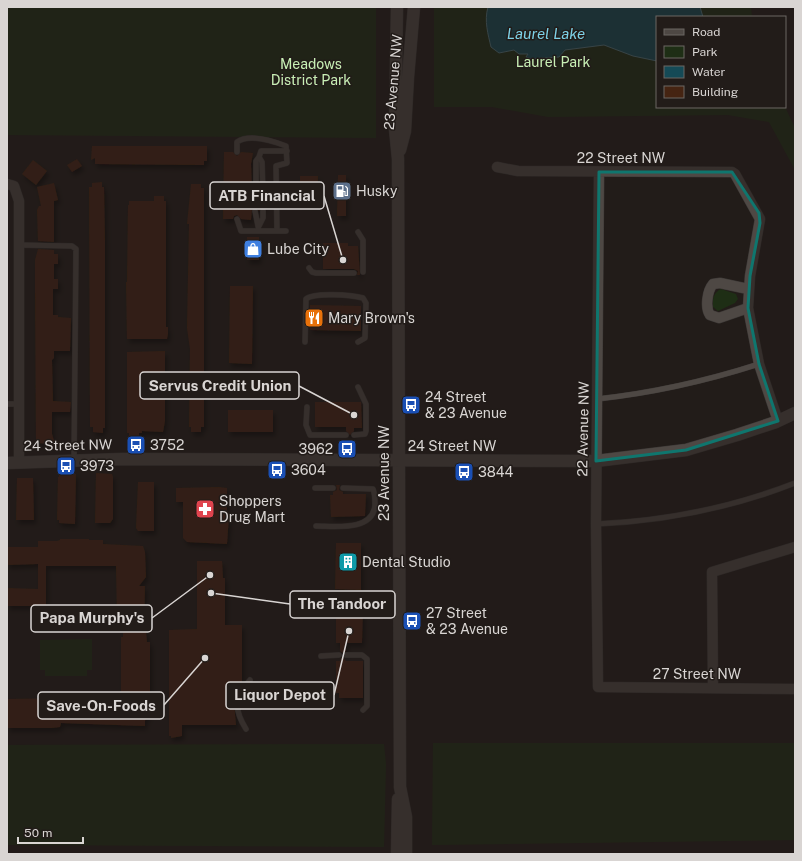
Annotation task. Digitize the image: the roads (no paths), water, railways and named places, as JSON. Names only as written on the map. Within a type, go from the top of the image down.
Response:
[{"type":"main road","name":"23 Avenue NW","points":[[397,7],[395,129],[398,159],[400,787],[406,817],[406,854]]},
{"type":"main road","name":"23 Avenue NW","points":[[398,159],[405,131],[414,7]]},
{"type":"main road","name":"24 Street NW","points":[[13,462],[74,460],[596,461],[686,450],[737,436],[795,413]]},
{"type":"main road","name":"23 Avenue NW","points":[[397,854],[398,793],[400,787]]},
{"type":"street","name":"22 Street NW","points":[[497,167],[518,171],[732,172],[736,174],[760,218],[748,289]]},
{"type":"street","name":"22 Avenue NW","points":[[598,687],[596,461],[599,172]]},
{"type":"street","points":[[11,185],[19,201],[19,404],[13,462]]},
{"type":"street","points":[[748,308],[719,318],[710,315],[707,307],[709,289],[713,284],[720,282],[748,289],[748,308],[758,364],[778,421]]},
{"type":"street","points":[[713,688],[712,572],[795,548]]},
{"type":"street","name":"27 Street NW","points":[[598,687],[795,689]]},
{"type":"lane","points":[[237,152],[237,142],[242,139],[267,139],[286,146],[287,163],[276,166],[277,230]]},
{"type":"lane","points":[[256,192],[256,161],[261,151],[287,151]]},
{"type":"lane","points":[[259,157],[262,162],[263,192]]},
{"type":"lane","points":[[255,211],[259,228]]},
{"type":"lane","points":[[259,228],[263,218],[263,211]]},
{"type":"lane","points":[[237,220],[241,231],[259,228],[286,230]]},
{"type":"lane","points":[[358,232],[363,240],[363,272]]},
{"type":"lane","points":[[19,245],[72,246],[76,249],[74,460]]},
{"type":"lane","points":[[309,268],[312,272],[316,273],[354,273]]},
{"type":"lane","points":[[305,342],[306,299],[313,296],[355,296],[363,298],[366,303],[365,338],[358,342]]},
{"type":"lane","points":[[597,399],[633,395],[675,387],[722,376],[758,364]]},
{"type":"lane","points":[[354,435],[362,435],[365,434],[366,431],[366,404],[358,387]]},
{"type":"lane","points":[[7,404],[19,404]]},
{"type":"lane","points":[[307,407],[307,429],[310,435],[346,435]]},
{"type":"lane","points":[[596,524],[634,522],[712,509],[795,483]]},
{"type":"lane","points":[[315,488],[333,488]]},
{"type":"lane","points":[[316,526],[360,524],[372,514],[374,507],[373,489],[343,488]]},
{"type":"lane","points":[[346,656],[362,655],[367,659],[367,706],[363,710]]},
{"type":"lane","points":[[321,656],[340,656]]},
{"type":"lane","points":[[246,729],[238,715],[237,698],[250,680]]},
{"type":"water","name":"Laurel Lake","points":[[488,7],[700,7],[703,16],[656,16],[656,61],[633,56],[604,45],[565,50],[559,57],[531,59],[526,57],[528,54],[519,54],[514,50],[499,53],[491,47],[486,22]]},
{"type":"place","name":"Husky","points":[[342,191]]},
{"type":"place","name":"Lube City","points":[[253,249]]},
{"type":"place","name":"ATB Financial","points":[[343,260]]},
{"type":"place","name":"Mary Brown's","points":[[314,318]]},
{"type":"place","name":"24 Street & 23 Avenue","points":[[411,405]]},
{"type":"place","name":"Servus Credit Union","points":[[354,415]]},
{"type":"place","name":"3752","points":[[136,445]]},
{"type":"place","name":"3962","points":[[347,449]]},
{"type":"place","name":"3973","points":[[66,466]]},
{"type":"place","name":"3604","points":[[277,470]]},
{"type":"place","name":"3844","points":[[464,472]]},
{"type":"place","name":"Shoppers Drug Mart","points":[[205,509]]},
{"type":"place","name":"Dental Studio","points":[[348,562]]},
{"type":"place","name":"Papa Murphy's","points":[[210,575]]},
{"type":"place","name":"The Tandoor","points":[[211,593]]},
{"type":"place","name":"27 Street & 23 Avenue","points":[[412,621]]},
{"type":"place","name":"Liquor Depot","points":[[349,631]]},
{"type":"place","name":"Save-On-Foods","points":[[205,658]]},
{"type":"park label","name":"Laurel Park","points":[[553,62]]},
{"type":"park label","name":"Meadows District Park","points":[[311,72]]}]
